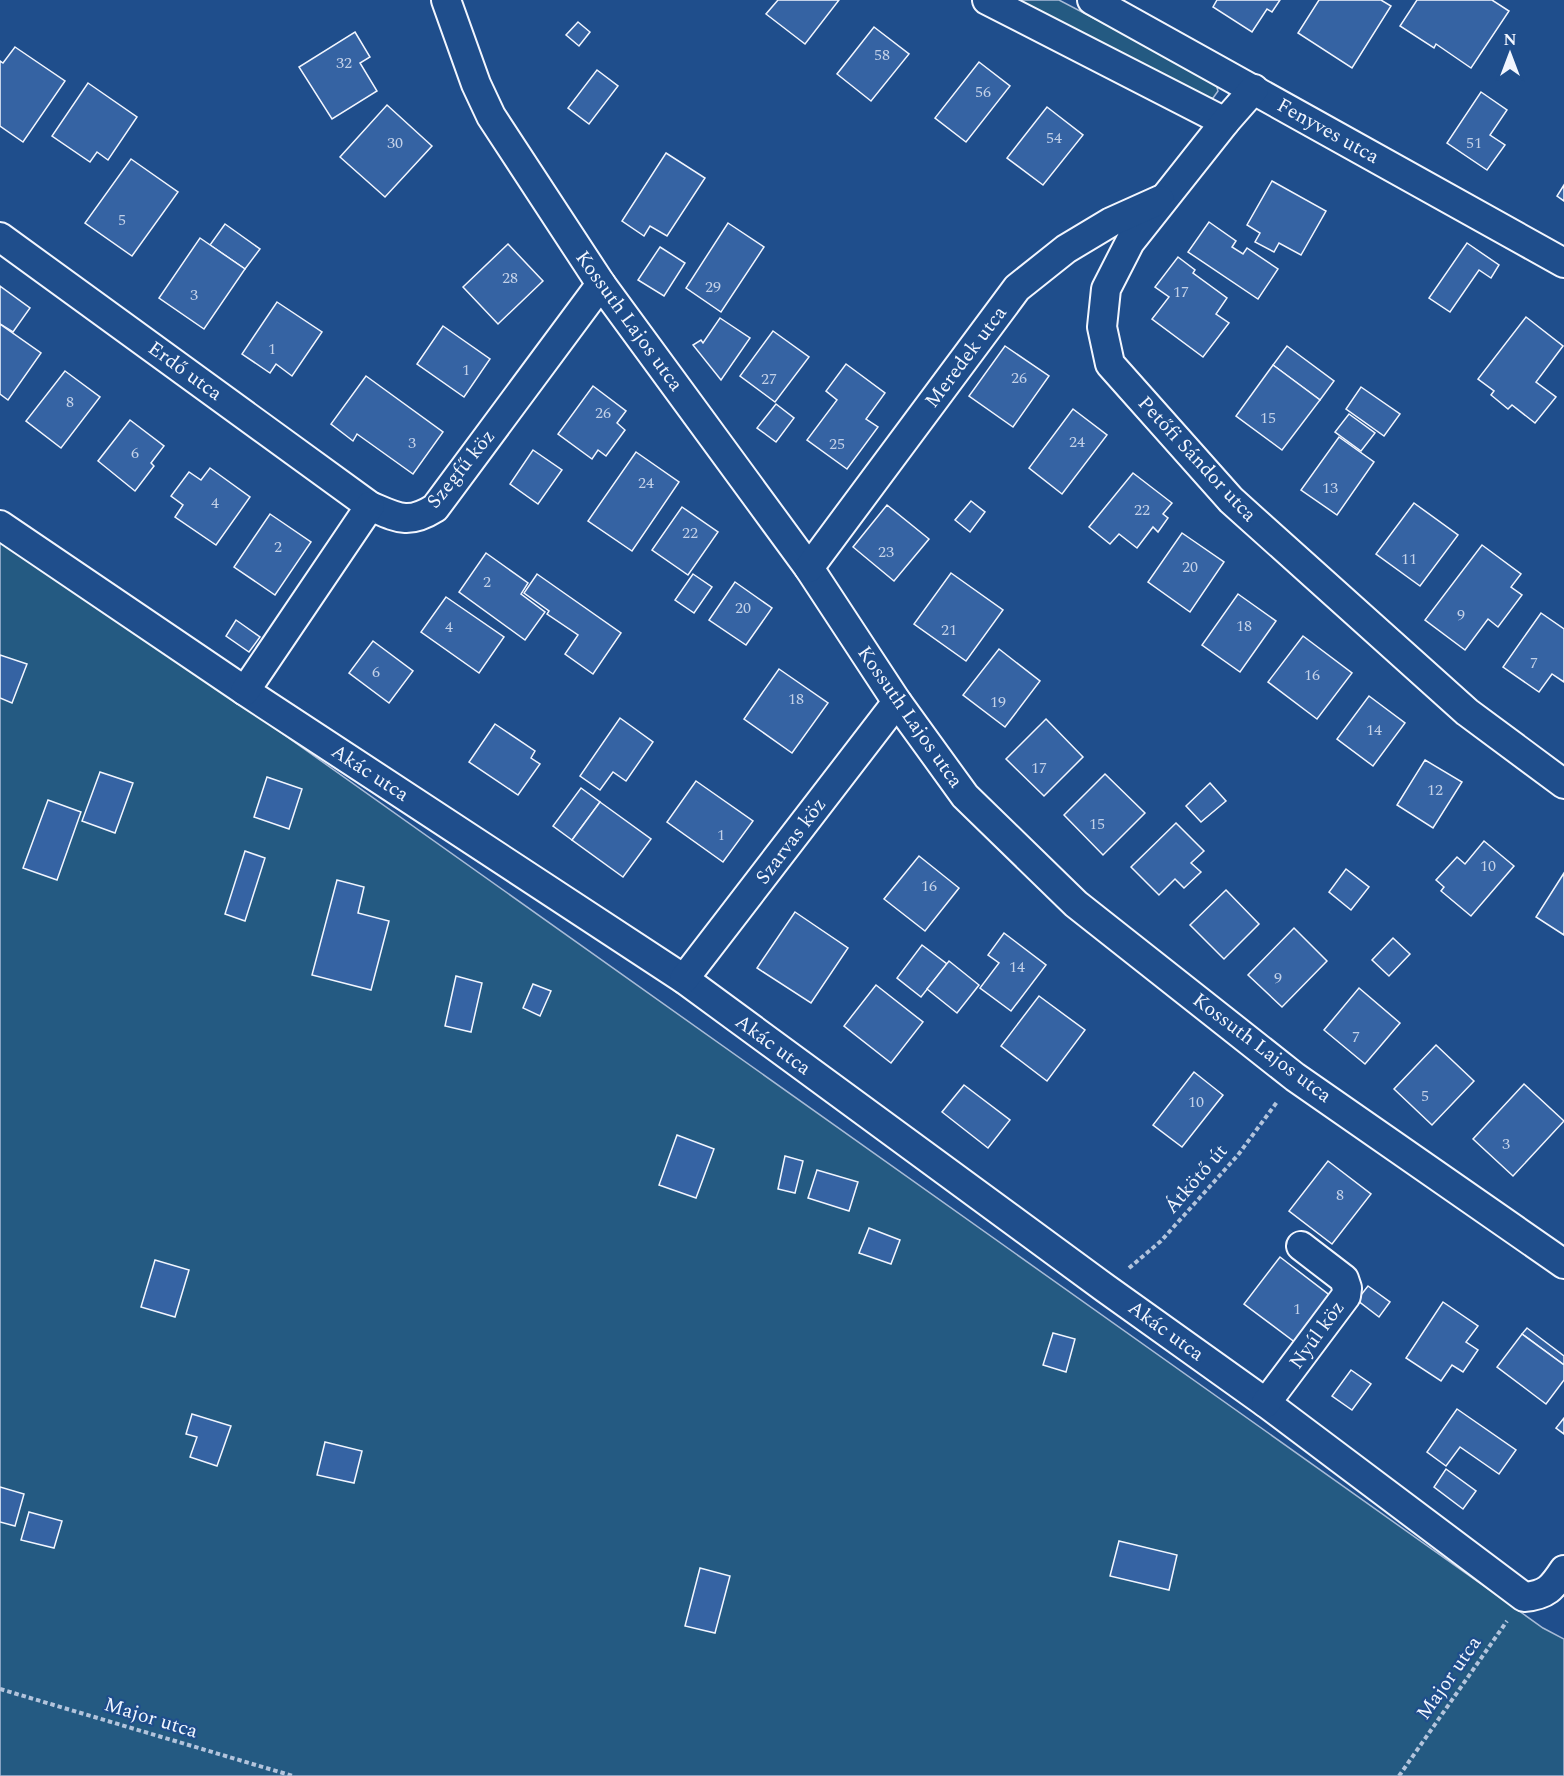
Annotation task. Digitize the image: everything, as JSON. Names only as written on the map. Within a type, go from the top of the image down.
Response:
[{"type":"street","name":"Kossuth Lajos utca","points":[[446,0],[476,84],[491,116],[601,284],[809,568],[897,702],[965,796],[1076,904],[1295,1077],[1564,1264]]},
{"type":"street","points":[[987,0],[1225,122]]},
{"type":"street","name":"Fenyves utca","points":[[1092,0],[1564,263]]},
{"type":"street","name":"Petőfi Sándor utca","points":[[1254,89],[1130,242],[1106,290],[1102,327],[1110,364],[1231,501],[1467,712],[1564,784]]},
{"type":"street","name":"Meredek utca","points":[[809,568],[1017,288],[1075,244],[1111,222],[1166,197]]},
{"type":"street","name":"Erdő utca","points":[[0,237],[370,506]]},
{"type":"street","name":"Szegfű köz","points":[[370,506],[392,516],[408,519],[422,516],[435,508],[601,284]]},
{"type":"street","points":[[245,691],[370,506]]},
{"type":"street","name":"Akác utca","points":[[0,525],[245,691],[684,980],[1266,1403],[1524,1597]]},
{"type":"street","name":"Szarvas köz","points":[[684,980],[897,702]]},
{"type":"street","name":"Nyúl köz","points":[[1266,1403],[1346,1296],[1347,1288],[1344,1280],[1301,1246]]},
{"type":"street","points":[[1524,1597],[1538,1596],[1550,1589],[1564,1570]]},
{"type":"path","name":"Átkötő út","points":[[1105,1288],[1169,1233],[1238,1155],[1295,1077]]},
{"type":"path","name":"Major utca","points":[[1399,1776],[1524,1597]]},
{"type":"path","name":"Major utca","points":[[0,1689],[293,1776]]},
{"type":"shaded area","points":[[1012,0],[1059,0],[1199,73],[1216,84],[1218,91],[1213,98],[1203,100]]},
{"type":"shaded area","points":[[0,533],[1543,1628],[1564,1639],[1564,1776],[0,1776]]},
{"type":"building","points":[[778,0],[839,0],[805,44],[766,14]]},
{"type":"building","points":[[1217,0],[1280,0],[1272,12],[1267,9],[1252,32],[1213,7]]},
{"type":"building","points":[[1319,0],[1381,0],[1391,6],[1352,68],[1298,33]]},
{"type":"building","points":[[1417,0],[1492,0],[1509,11],[1471,68],[1436,44],[1434,48],[1400,26]]},
{"type":"building","points":[[578,22],[590,32],[579,46],[566,35]]},
{"type":"building","points":[[874,27],[909,54],[871,101],[837,74]]},
{"type":"building","points":[[355,32],[370,57],[360,63],[377,91],[332,119],[299,67]]},
{"type":"building","points":[[15,47],[65,81],[23,142],[0,126],[0,61],[3,63]]},
{"type":"building","points":[[979,62],[1010,86],[966,142],[935,118]]},
{"type":"building","points":[[597,70],[618,86],[589,124],[568,108]]},
{"type":"building","points":[[88,83],[137,117],[108,160],[97,152],[90,162],[52,136]]},
{"type":"building","points":[[1481,92],[1507,110],[1490,135],[1505,145],[1487,170],[1447,143]]},
{"type":"building","points":[[387,105],[432,146],[385,197],[340,157]]},
{"type":"building","points":[[1047,107],[1083,135],[1043,185],[1007,158]]},
{"type":"building","points":[[666,153],[705,178],[667,236],[650,226],[644,236],[622,221]]},
{"type":"building","points":[[131,159],[178,192],[132,256],[85,223]]},
{"type":"building","points":[[1272,181],[1326,211],[1301,255],[1279,243],[1274,252],[1255,242],[1260,233],[1247,225]]},
{"type":"building","points":[[1564,185],[1564,201],[1557,196]]},
{"type":"building","points":[[1209,222],[1236,241],[1232,247],[1243,254],[1247,248],[1278,269],[1258,299],[1188,252]]},
{"type":"building","points":[[728,223],[764,247],[721,312],[686,288]]},
{"type":"building","points":[[225,224],[260,249],[245,269],[210,245]]},
{"type":"building","points":[[200,238],[245,269],[204,329],[159,298]]},
{"type":"building","points":[[1467,243],[1499,265],[1491,278],[1479,270],[1450,312],[1429,298]]},
{"type":"building","points":[[508,244],[543,281],[498,324],[463,287]]},
{"type":"building","points":[[660,247],[685,263],[664,296],[638,280]]},
{"type":"building","points":[[1178,257],[1195,270],[1193,273],[1227,298],[1216,314],[1229,323],[1203,357],[1152,319],[1169,297],[1155,287]]},
{"type":"building","points":[[0,286],[30,308],[13,332],[0,324]]},
{"type":"building","points":[[277,302],[322,332],[292,376],[276,364],[270,373],[242,354]]},
{"type":"building","points":[[1526,317],[1563,346],[1536,382],[1556,397],[1535,423],[1512,405],[1508,409],[1491,395],[1494,391],[1478,379]]},
{"type":"building","points":[[720,318],[750,338],[721,380],[693,345],[701,340],[703,343]]},
{"type":"building","points":[[0,324],[41,353],[8,400],[0,394]]},
{"type":"building","points":[[443,326],[490,359],[464,397],[417,364]]},
{"type":"building","points":[[773,331],[809,357],[775,402],[740,376]]},
{"type":"building","points":[[1005,346],[1049,376],[1013,427],[969,396]]},
{"type":"building","points":[[1287,346],[1334,381],[1320,400],[1273,365]]},
{"type":"building","points":[[846,364],[885,393],[866,419],[878,427],[847,469],[807,440],[837,400],[826,391]]},
{"type":"building","points":[[1273,365],[1320,400],[1282,450],[1236,416]]},
{"type":"building","points":[[65,371],[100,397],[61,448],[26,421]]},
{"type":"building","points":[[366,376],[443,432],[413,474],[357,434],[353,441],[331,424]]},
{"type":"building","points":[[593,386],[626,411],[617,423],[625,430],[606,456],[598,450],[592,459],[558,434]]},
{"type":"building","points":[[1361,387],[1400,414],[1384,436],[1346,409]]},
{"type":"building","points":[[776,404],[794,418],[776,442],[757,428]]},
{"type":"building","points":[[1073,409],[1107,435],[1062,494],[1029,468]]},
{"type":"building","points":[[1349,414],[1375,433],[1361,451],[1335,432]]},
{"type":"building","points":[[130,420],[164,446],[151,463],[154,466],[135,491],[98,461]]},
{"type":"building","points":[[1339,437],[1374,462],[1337,515],[1301,490]]},
{"type":"building","points":[[533,450],[562,470],[538,504],[510,484]]},
{"type":"building","points":[[636,452],[679,482],[632,551],[588,521]]},
{"type":"building","points":[[210,468],[250,497],[216,545],[175,517],[183,505],[171,496],[189,472],[201,480]]},
{"type":"building","points":[[1133,473],[1172,503],[1163,514],[1168,518],[1158,532],[1153,527],[1137,548],[1119,534],[1110,544],[1089,527]]},
{"type":"building","points":[[971,501],[985,512],[970,532],[955,520]]},
{"type":"building","points":[[1414,503],[1458,535],[1420,586],[1376,554]]},
{"type":"building","points":[[887,505],[929,539],[894,581],[853,547]]},
{"type":"building","points":[[682,507],[718,532],[688,575],[652,550]]},
{"type":"building","points":[[270,514],[311,542],[275,595],[234,567]]},
{"type":"building","points":[[1182,533],[1224,562],[1190,612],[1148,582]]},
{"type":"building","points":[[1482,545],[1521,574],[1511,587],[1522,595],[1498,627],[1488,619],[1465,650],[1425,620]]},
{"type":"building","points":[[486,553],[528,583],[521,594],[545,612],[525,640],[459,592]]},
{"type":"building","points":[[951,573],[1003,610],[966,661],[914,624]]},
{"type":"building","points":[[537,574],[621,633],[593,674],[565,654],[578,635],[547,614],[549,611],[524,593]]},
{"type":"building","points":[[693,574],[712,587],[694,613],[675,600]]},
{"type":"building","points":[[735,582],[772,608],[746,645],[709,620]]},
{"type":"building","points":[[1238,594],[1276,621],[1240,672],[1202,645]]},
{"type":"building","points":[[446,597],[504,637],[479,673],[421,632]]},
{"type":"building","points":[[1541,613],[1564,629],[1564,682],[1552,674],[1539,692],[1503,667]]},
{"type":"building","points":[[236,620],[260,637],[249,652],[226,636]]},
{"type":"building","points":[[1303,636],[1352,673],[1317,719],[1268,682]]},
{"type":"building","points":[[373,641],[413,671],[389,703],[349,673]]},
{"type":"building","points":[[999,649],[1040,681],[1005,727],[963,695]]},
{"type":"building","points":[[0,655],[27,664],[12,703],[0,698]]},
{"type":"building","points":[[779,669],[828,703],[792,753],[744,719]]},
{"type":"building","points":[[1369,696],[1405,723],[1373,766],[1337,739]]},
{"type":"building","points":[[620,718],[653,742],[626,781],[613,772],[600,790],[580,776]]},
{"type":"building","points":[[1046,719],[1083,757],[1044,796],[1006,759]]},
{"type":"building","points":[[495,724],[535,751],[531,758],[540,764],[518,795],[469,762]]},
{"type":"building","points":[[1425,760],[1462,782],[1433,828],[1397,805]]},
{"type":"building","points":[[100,772],[133,783],[115,833],[82,821]]},
{"type":"building","points":[[1105,774],[1145,813],[1103,855],[1064,815]]},
{"type":"building","points":[[267,777],[302,789],[289,829],[254,817]]},
{"type":"building","points":[[696,781],[753,821],[723,862],[667,822]]},
{"type":"building","points":[[1210,783],[1226,801],[1201,822],[1186,806]]},
{"type":"building","points":[[581,788],[600,802],[572,840],[553,826]]},
{"type":"building","points":[[48,800],[81,812],[57,880],[23,868]]},
{"type":"building","points":[[600,802],[651,839],[623,877],[572,840]]},
{"type":"building","points":[[1176,823],[1204,851],[1191,863],[1201,872],[1184,888],[1175,879],[1159,895],[1131,867]]},
{"type":"building","points":[[1484,841],[1514,866],[1471,916],[1441,891],[1444,887],[1436,880],[1457,857],[1465,864]]},
{"type":"building","points":[[245,851],[265,858],[245,921],[225,914]]},
{"type":"building","points":[[919,856],[959,888],[925,931],[884,899]]},
{"type":"building","points":[[1346,869],[1369,887],[1351,910],[1329,892]]},
{"type":"building","points":[[1564,873],[1564,935],[1536,917]]},
{"type":"building","points":[[337,880],[364,887],[358,913],[389,921],[371,990],[312,975]]},
{"type":"building","points":[[1226,890],[1259,924],[1224,959],[1190,925]]},
{"type":"building","points":[[795,912],[848,948],[811,1003],[757,968]]},
{"type":"building","points":[[1294,928],[1327,961],[1282,1007],[1248,975]]},
{"type":"building","points":[[1004,933],[1046,965],[1011,1011],[980,988],[999,963],[988,955]]},
{"type":"building","points":[[1393,938],[1410,954],[1389,976],[1372,960]]},
{"type":"building","points":[[922,945],[947,964],[921,997],[897,978]]},
{"type":"building","points":[[949,961],[979,985],[957,1013],[927,989]]},
{"type":"building","points":[[456,976],[482,983],[471,1032],[445,1026]]},
{"type":"building","points":[[533,984],[551,991],[540,1016],[523,1008]]},
{"type":"building","points":[[876,985],[923,1022],[891,1063],[844,1026]]},
{"type":"building","points":[[1359,988],[1400,1023],[1365,1064],[1324,1030]]},
{"type":"building","points":[[1039,996],[1085,1030],[1047,1081],[1001,1046]]},
{"type":"building","points":[[1436,1045],[1474,1081],[1432,1125],[1394,1089]]},
{"type":"building","points":[[1194,1072],[1223,1095],[1182,1147],[1153,1125]]},
{"type":"building","points":[[1524,1084],[1564,1121],[1513,1176],[1473,1139]]},
{"type":"building","points":[[964,1085],[1010,1120],[988,1148],[942,1112]]},
{"type":"building","points":[[677,1135],[714,1149],[696,1198],[659,1185]]},
{"type":"building","points":[[785,1156],[803,1161],[795,1193],[778,1189]]},
{"type":"building","points":[[1328,1161],[1371,1194],[1332,1244],[1289,1211]]},
{"type":"building","points":[[817,1170],[858,1182],[849,1211],[808,1198]]},
{"type":"building","points":[[869,1228],[900,1240],[891,1264],[859,1253]]},
{"type":"building","points":[[1280,1257],[1332,1297],[1296,1343],[1244,1304]]},
{"type":"building","points":[[155,1260],[189,1270],[175,1317],[141,1307]]},
{"type":"building","points":[[1368,1286],[1390,1302],[1379,1317],[1357,1300]]},
{"type":"building","points":[[1443,1302],[1478,1326],[1466,1342],[1478,1350],[1463,1372],[1452,1365],[1441,1381],[1406,1358]]},
{"type":"building","points":[[1527,1328],[1564,1356],[1564,1365],[1522,1334]]},
{"type":"building","points":[[1053,1333],[1075,1339],[1066,1372],[1043,1365]]},
{"type":"building","points":[[1522,1334],[1564,1365],[1564,1380],[1546,1404],[1497,1367]]},
{"type":"building","points":[[1351,1370],[1371,1384],[1352,1410],[1332,1396]]},
{"type":"building","points":[[1457,1409],[1516,1450],[1499,1474],[1460,1447],[1446,1466],[1427,1452]]},
{"type":"building","points":[[192,1414],[231,1426],[217,1466],[190,1457],[197,1437],[186,1434]]},
{"type":"building","points":[[1564,1418],[1564,1434],[1556,1428]]},
{"type":"building","points":[[325,1442],[362,1451],[354,1483],[317,1475]]},
{"type":"building","points":[[1446,1469],[1476,1491],[1463,1509],[1434,1487]]},
{"type":"building","points":[[0,1487],[24,1494],[15,1526],[0,1522]]},
{"type":"building","points":[[29,1512],[62,1521],[54,1548],[21,1540]]},
{"type":"building","points":[[1119,1541],[1177,1555],[1169,1590],[1110,1576]]},
{"type":"building","points":[[700,1568],[730,1576],[715,1633],[685,1626]]}]
